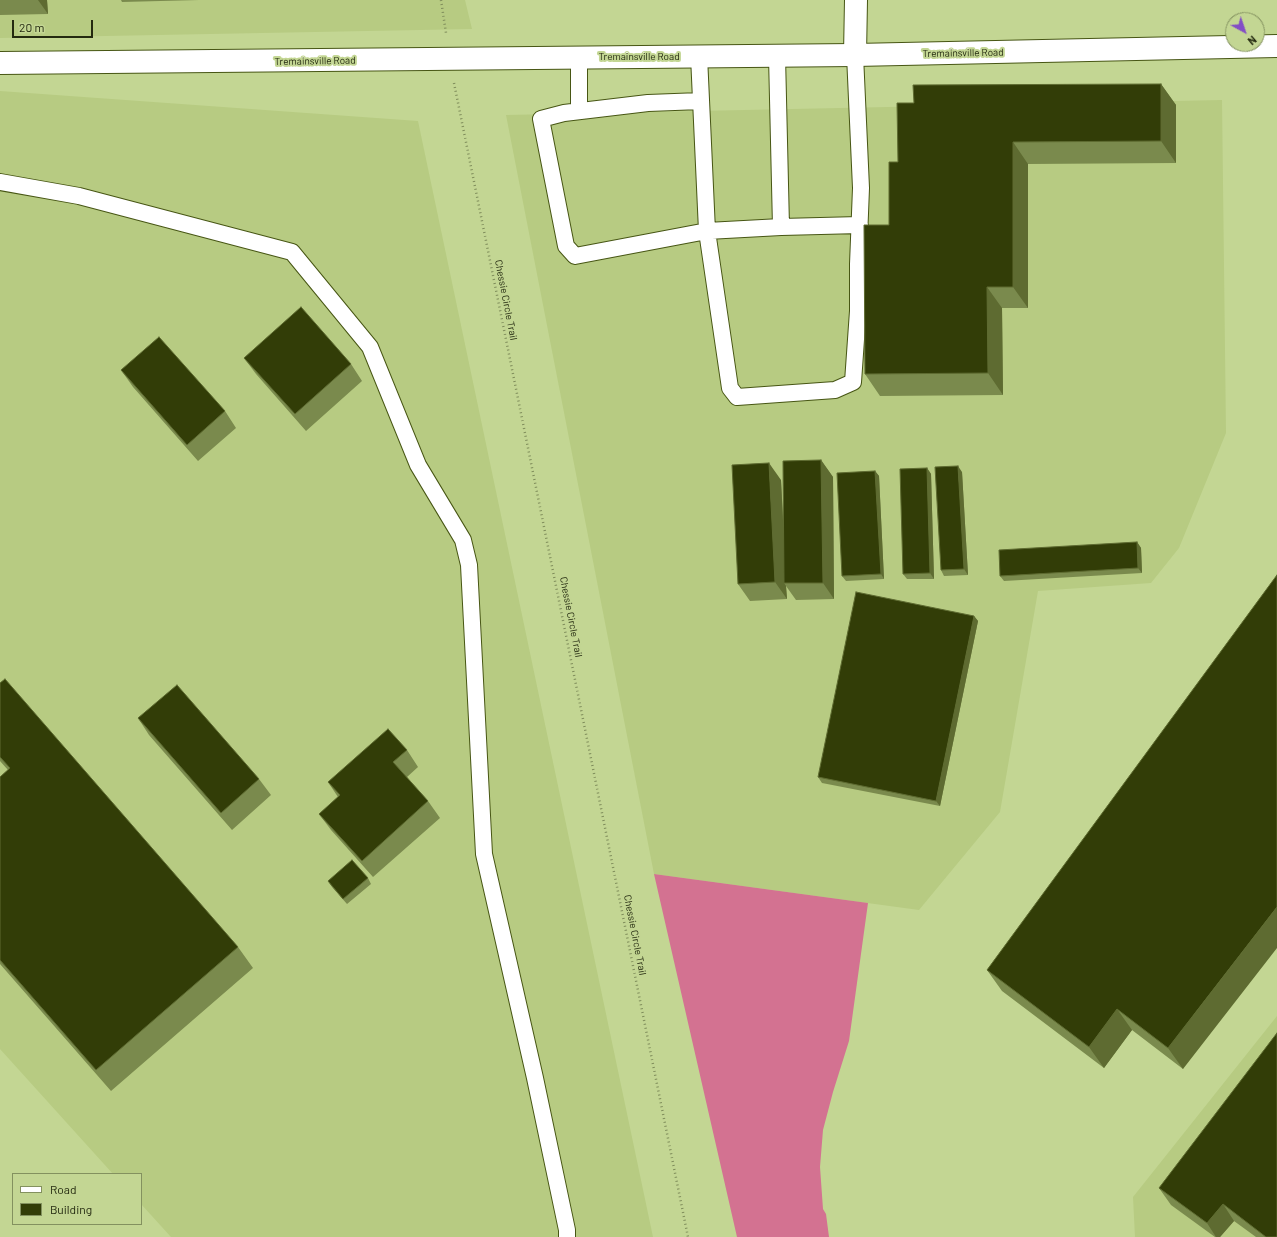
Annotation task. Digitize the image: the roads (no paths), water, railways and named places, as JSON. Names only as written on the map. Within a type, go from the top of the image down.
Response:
[{"type":"street","points":[[855,55],[856,0]]},
{"type":"street","name":"Tremainsville Road","points":[[0,64],[855,55],[1277,46]]},
{"type":"lane","points":[[699,56],[707,231],[730,388],[737,396],[835,390],[853,382],[858,310],[860,225],[855,55]]},
{"type":"lane","points":[[777,56],[781,227]]},
{"type":"lane","points":[[579,57],[579,111]]},
{"type":"lane","points":[[701,101],[648,103],[564,113],[541,119],[566,246],[575,256],[707,231],[860,225]]},
{"type":"lane","points":[[0,182],[79,196],[292,252],[370,347],[418,465],[463,540],[469,565],[484,854],[535,1078],[567,1230],[567,1237]]}]
